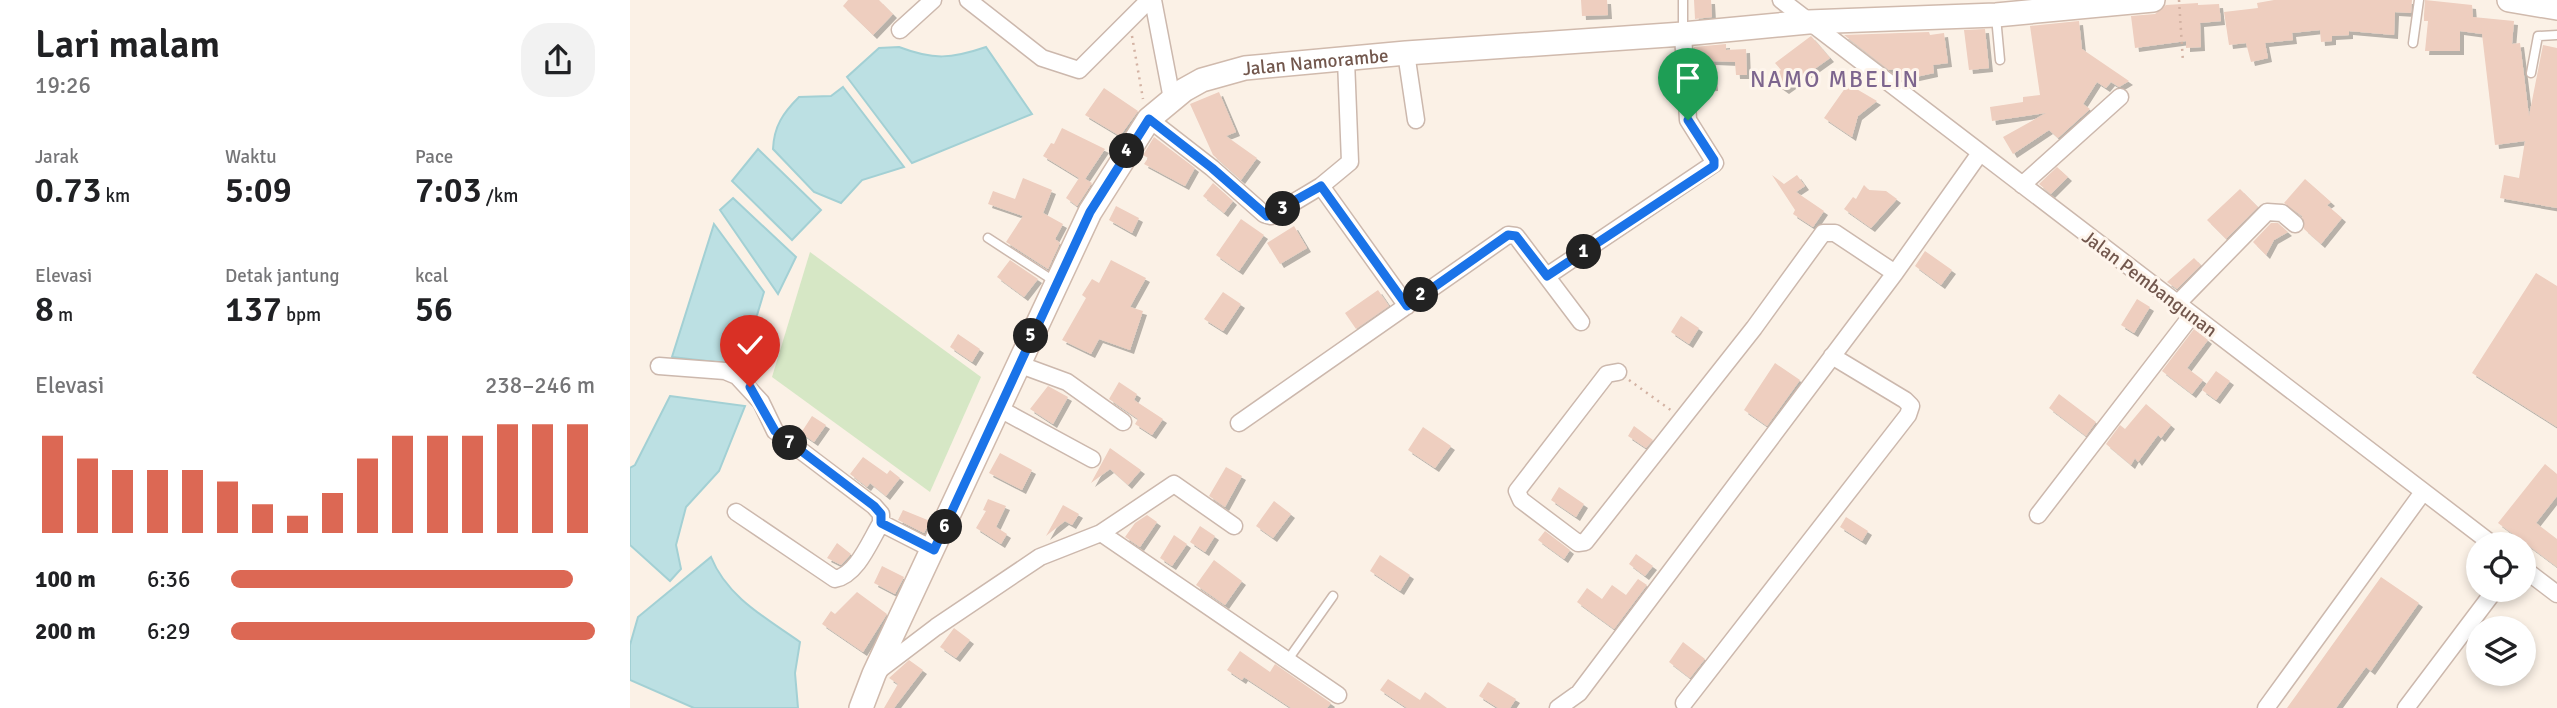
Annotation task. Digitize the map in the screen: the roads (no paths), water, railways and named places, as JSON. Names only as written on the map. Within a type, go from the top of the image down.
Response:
[{"type":"main road","name":"Jalan Namorambe","points":[[862,708],[874,674],[1098,197],[1149,119],[1172,99],[1216,74],[1245,68],[1406,53],[1683,34],[1808,22],[1996,15],[2153,0]]},
{"type":"main road","points":[[2509,0],[2557,8]]},
{"type":"street","points":[[907,0],[927,6]]},
{"type":"street","points":[[968,0],[1042,58],[1071,70],[1085,67],[1151,0]]},
{"type":"street","points":[[1151,0],[1172,99]]},
{"type":"street","name":"Jalan Pembangunan","points":[[1782,0],[2476,532]]},
{"type":"street","points":[[900,30],[927,6]]},
{"type":"street","points":[[1547,276],[1714,166],[1714,160],[1688,120],[1683,34]]},
{"type":"street","points":[[1406,53],[1416,120]]},
{"type":"street","points":[[1149,119],[1212,168],[1267,216],[1321,186],[1350,162],[1346,60]]},
{"type":"street","points":[[2022,185],[2119,97]]},
{"type":"street","points":[[1558,708],[1579,693],[1895,273],[1980,153]]},
{"type":"street","points":[[1321,186],[1407,306]]},
{"type":"street","points":[[2177,304],[2267,212],[2282,213],[2295,224]]},
{"type":"street","points":[[1618,372],[1607,374],[1517,491],[1521,500],[1578,543],[1585,542],[1683,419],[1823,233],[1835,233],[1895,273]]},
{"type":"street","points":[[1239,423],[1508,235],[1516,236],[1581,322]]},
{"type":"street","points":[[2038,515],[2192,315]]},
{"type":"street","points":[[1685,703],[1908,415],[1911,406],[1905,400],[1832,356]]},
{"type":"street","points":[[1018,364],[1067,382],[1123,422]]},
{"type":"street","points":[[659,366],[725,371],[737,376],[761,402],[775,431],[874,506],[881,514],[881,523],[852,570],[843,578],[835,579],[736,512]]},
{"type":"street","points":[[998,408],[1091,459]]},
{"type":"street","points":[[874,674],[936,627],[1040,558],[1101,533],[1174,484],[1234,526]]},
{"type":"street","points":[[2266,708],[2423,492]]},
{"type":"street","points":[[881,523],[934,550]]},
{"type":"street","points":[[1101,533],[1338,695]]},
{"type":"street","points":[[2536,578],[2557,594]]},
{"type":"street","points":[[2406,708],[2486,602]]},
{"type":"lane","points":[[1683,0],[1683,34]]},
{"type":"lane","points":[[2413,43],[2419,0]]},
{"type":"lane","points":[[1996,15],[2000,60]]},
{"type":"lane","points":[[2531,73],[2538,36],[2557,35]]},
{"type":"lane","points":[[988,238],[1056,282]]},
{"type":"lane","points":[[1287,661],[1333,596]]},
{"type":"water","points":[[899,47],[932,56],[952,56],[986,47],[1032,114],[912,163],[847,77],[879,48]]},
{"type":"water","points":[[843,87],[904,167],[862,180],[841,203],[814,192],[773,149],[780,120],[799,97],[831,96]]},
{"type":"water","points":[[758,149],[821,210],[792,240],[732,181]]},
{"type":"water","points":[[733,198],[796,257],[778,294],[720,210]]},
{"type":"water","points":[[714,224],[764,292],[742,365],[672,357]]},
{"type":"water","points":[[670,396],[745,406],[719,471],[686,507],[676,545],[681,569],[670,581],[630,545],[630,468],[635,465]]},
{"type":"water","points":[[711,557],[718,571],[737,595],[800,642],[795,673],[798,708],[694,708],[630,680],[630,645],[638,617]]},
{"type":"district","name":"NAMO MBELIN","points":[[1835,79]]}]
